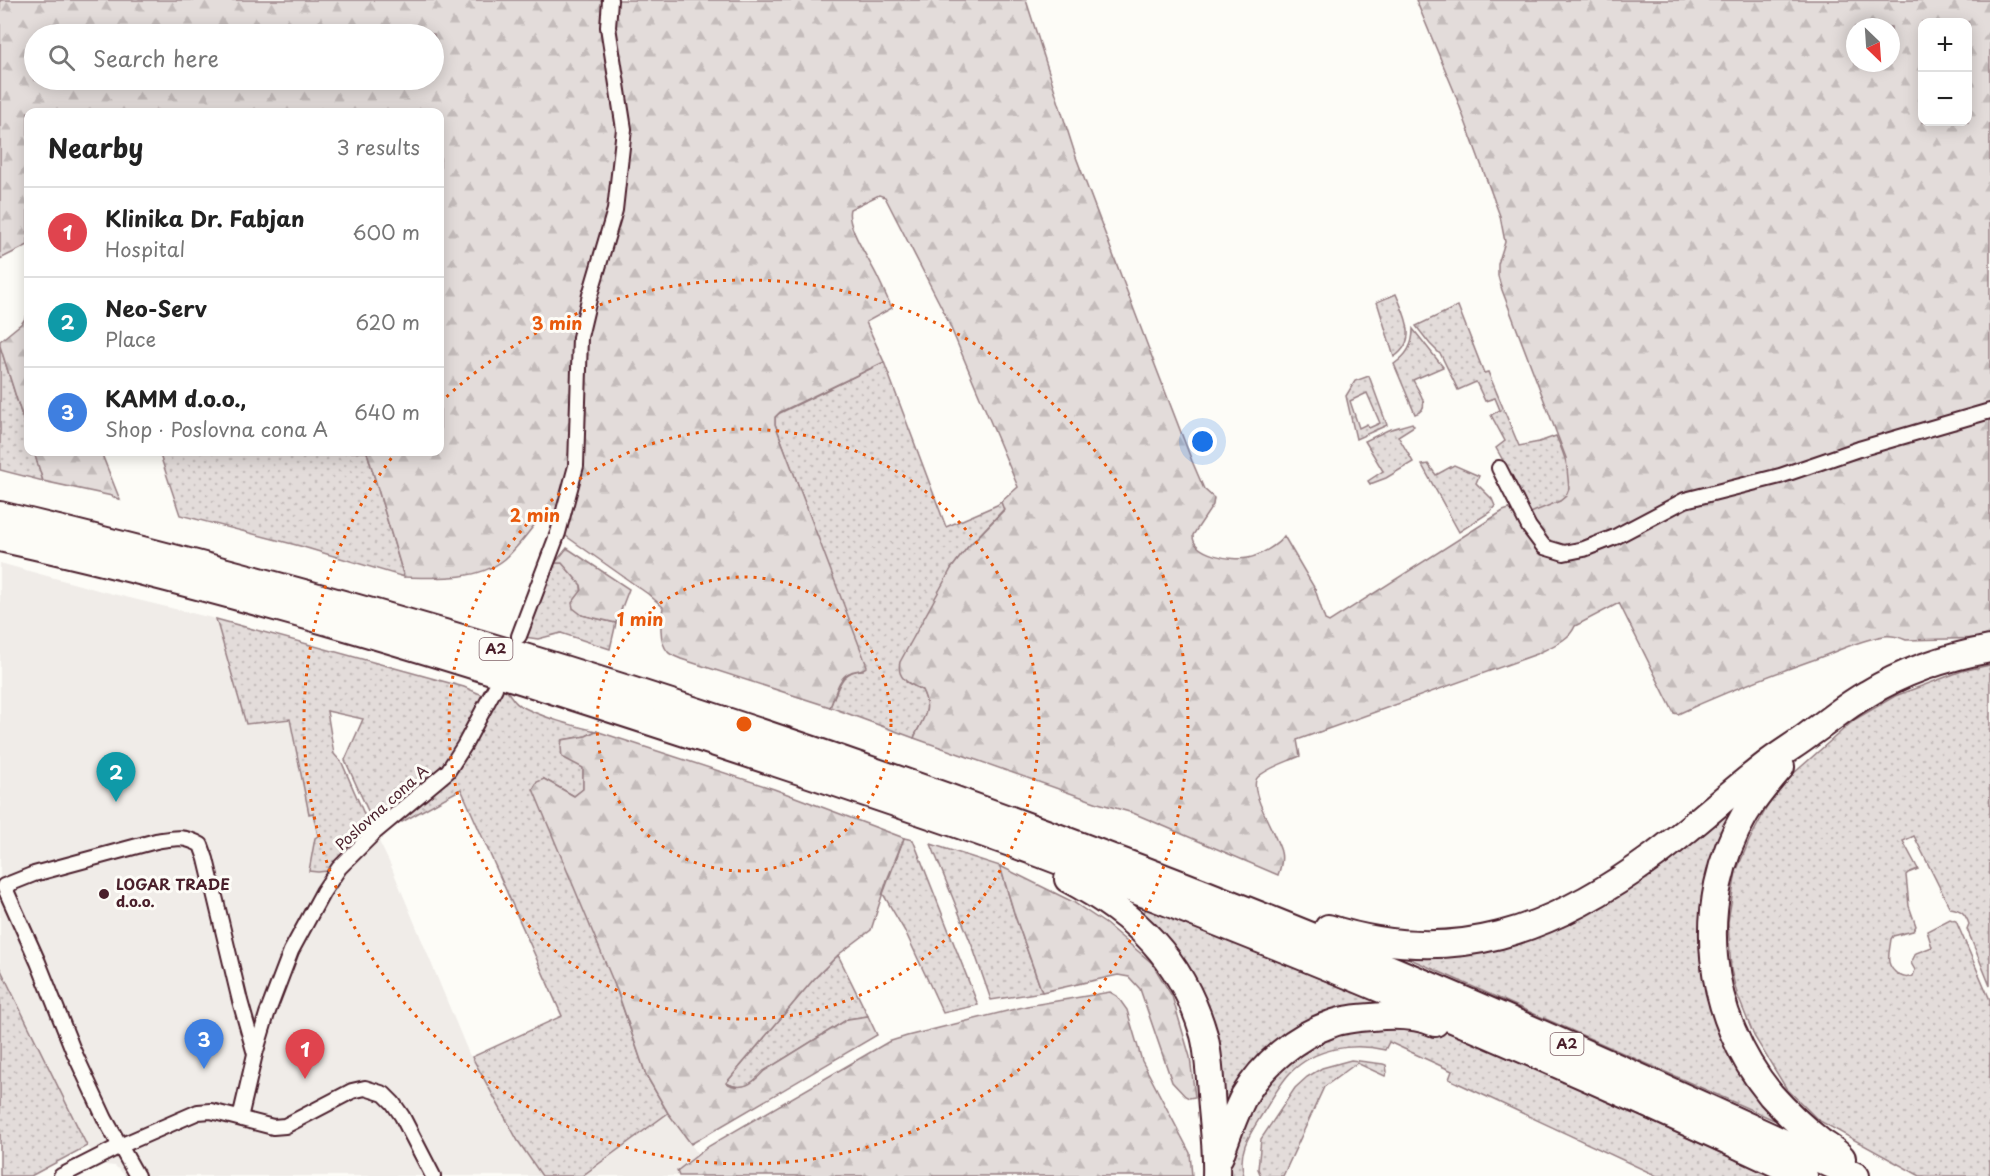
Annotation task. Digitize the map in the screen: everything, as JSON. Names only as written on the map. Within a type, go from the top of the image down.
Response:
[{"type":"highway","name":"A2","points":[[0,515],[114,542],[386,615],[664,701],[985,811],[1274,921],[1504,1016],[1857,1176]]},
{"type":"highway","name":"A2","points":[[0,538],[109,562],[387,639],[544,686],[879,797],[1041,855],[1303,956],[1687,1121],[1804,1176]]},
{"type":"highway","points":[[1274,921],[1310,923],[1363,938],[1402,944],[1445,945],[1494,937],[1540,924],[1582,904],[1622,879],[1696,823],[1766,765],[1860,698],[1898,677],[1962,655],[1990,649]]},
{"type":"highway","points":[[1814,731],[1773,776],[1746,812],[1732,840],[1716,891],[1712,956],[1721,998],[1736,1038],[1751,1066],[1771,1094],[1799,1124],[1837,1152],[1857,1176]]},
{"type":"highway","points":[[1041,855],[1065,877],[1112,904],[1140,928],[1165,955],[1182,982],[1204,1036],[1216,1172]]},
{"type":"highway","points":[[1216,1172],[1231,1126],[1244,1097],[1257,1078],[1288,1048],[1305,1036],[1331,1023],[1396,1016],[1429,1020],[1464,1035],[1496,1038]]},
{"type":"street","points":[[519,636],[558,533],[576,466],[580,337],[615,210],[624,129],[608,27],[610,0]]},
{"type":"street","points":[[1499,468],[1529,527],[1544,547],[1564,553],[1584,549],[1615,537],[1685,500],[1780,476],[1859,449],[1990,411]]},
{"type":"street","name":"Poslovna cona A","points":[[240,1118],[267,1014],[291,951],[323,892],[339,868],[376,831],[448,771],[495,688]]},
{"type":"street","points":[[137,1176],[105,1119],[73,1050],[38,962],[4,886],[34,874],[156,841],[188,838],[201,845],[255,1054]]},
{"type":"street","points":[[61,1176],[120,1146],[198,1112],[211,1111],[273,1127],[285,1126],[352,1091],[364,1088],[384,1094],[393,1103],[433,1176]]},
{"type":"shaded area","points":[[0,563],[216,619],[246,724],[290,719],[309,813],[313,813],[327,871],[368,830],[377,837],[469,1054],[518,1141],[668,1113],[698,1154],[677,1171],[679,1176],[126,1176],[115,1166],[105,1165],[87,1146],[0,968]]},
{"type":"green space","points":[[0,0],[1026,0],[1076,157],[1192,461],[1204,489],[1214,498],[1213,505],[1193,535],[1194,542],[1206,552],[1214,555],[1241,559],[1263,553],[1284,536],[1315,589],[1325,620],[1329,622],[1503,511],[1509,509],[1518,518],[1560,501],[1569,489],[1566,458],[1498,276],[1498,264],[1505,242],[1500,216],[1454,91],[1416,0],[1990,0],[1990,638],[1906,640],[1887,636],[1874,638],[1760,680],[1678,714],[1674,713],[1619,603],[1575,626],[1564,639],[1537,654],[1297,740],[1300,756],[1267,770],[1258,777],[1255,783],[1259,802],[1281,852],[1278,875],[1133,813],[1098,803],[914,738],[925,715],[927,704],[922,690],[902,677],[900,662],[951,569],[967,548],[1004,510],[1001,502],[1018,487],[945,314],[885,197],[879,195],[850,209],[849,216],[855,234],[892,308],[866,322],[884,362],[780,412],[775,417],[775,424],[867,666],[845,676],[839,684],[830,707],[670,654],[661,636],[663,607],[563,534],[553,524],[539,519],[510,554],[494,566],[470,575],[456,577],[404,577],[368,456],[444,456],[444,108],[24,108],[24,247],[0,259]]},
{"type":"green space","points":[[1396,294],[1406,319],[1408,335],[1402,350],[1394,357],[1377,302]]},
{"type":"green space","points":[[1458,306],[1484,373],[1488,372],[1519,446],[1556,436],[1562,449],[1570,483],[1566,496],[1553,505],[1527,515],[1514,495],[1510,473],[1496,448],[1505,441],[1491,415],[1500,410],[1495,398],[1485,401],[1476,382],[1458,390],[1441,355],[1416,326]]},
{"type":"green space","points":[[24,320],[24,422],[0,346],[0,341]]},
{"type":"green space","points":[[1413,329],[1443,367],[1413,380],[1424,404],[1423,408],[1415,414],[1394,364],[1408,349]]},
{"type":"green space","points":[[0,346],[24,422],[24,456],[35,456],[43,481],[0,470]]},
{"type":"green space","points":[[884,362],[946,527],[1001,502],[1004,509],[967,548],[951,569],[906,682],[922,690],[927,704],[925,715],[914,738],[830,707],[845,677],[849,673],[863,670],[859,648],[775,424],[775,417],[780,413]]},
{"type":"green space","points":[[1369,376],[1387,425],[1356,439],[1346,396],[1355,381]],"holes":[[[1367,393],[1380,423],[1369,428],[1367,424],[1359,428],[1350,401]]]},
{"type":"green space","points":[[1412,423],[1414,426],[1398,436],[1413,462],[1386,478],[1370,484],[1368,481],[1383,471],[1365,441],[1388,430]]},
{"type":"green space","points":[[35,456],[103,456],[120,500],[112,496],[43,481]]},
{"type":"green space","points":[[160,456],[368,456],[404,577],[300,546],[180,515]]},
{"type":"green space","points":[[1428,464],[1436,475],[1454,465],[1479,476],[1476,483],[1492,499],[1495,506],[1490,512],[1459,532],[1422,465]]},
{"type":"green space","points":[[567,548],[629,589],[616,623],[582,615],[573,608],[572,603],[582,590],[581,585],[562,563],[555,563]]},
{"type":"green space","points":[[555,563],[562,563],[581,585],[582,615],[616,623],[610,649],[561,633],[538,639],[524,637]]},
{"type":"green space","points":[[216,619],[464,687],[485,696],[450,759],[433,776],[374,824],[345,760],[363,719],[327,711],[334,754],[342,763],[364,814],[368,830],[327,871],[309,871],[315,838],[318,836],[313,813],[309,814],[290,719],[246,724]]},
{"type":"green space","points":[[1990,665],[1990,986],[1967,929],[1969,924],[1966,917],[1960,911],[1950,908],[1914,836],[1903,841],[1918,869],[1906,875],[1909,906],[1916,926],[1913,931],[1893,936],[1889,963],[1899,975],[1913,976],[1915,970],[1911,963],[1916,953],[1932,947],[1927,931],[1950,919],[1956,921],[1990,1000],[1990,1176],[1920,1176],[1818,1120],[1786,1088],[1754,1036],[1737,994],[1731,970],[1728,922],[1736,872],[1749,841],[1767,807],[1793,774],[1854,720],[1895,696],[1962,671]]},
{"type":"green space","points":[[503,688],[517,703],[528,710],[557,721],[596,731],[586,736],[562,740],[583,768],[583,789],[574,796],[544,779],[646,1075],[668,1113],[582,1176],[542,1176],[518,1141],[472,1057],[562,1016],[461,789],[402,822],[399,819],[454,771],[471,748],[498,691]]},
{"type":"green space","points":[[596,731],[774,789],[904,838],[887,880],[871,930],[838,955],[813,980],[726,1083],[738,1087],[747,1085],[764,1071],[848,1019],[868,1016],[877,1035],[691,1144],[668,1113],[646,1075],[618,993],[533,789],[537,782],[544,779],[574,796],[583,789],[583,768],[562,757],[562,740],[586,736]]},
{"type":"green space","points":[[1747,788],[1703,933],[1778,1111],[1774,1120],[1390,950],[1494,941]]},
{"type":"green space","points":[[904,838],[913,840],[978,1005],[943,1013],[906,933],[883,894]]},
{"type":"green space","points":[[931,844],[1000,866],[1042,992],[991,1000],[973,948]]},
{"type":"green space","points":[[1000,866],[1073,902],[1106,924],[1152,963],[1172,996],[1190,1057],[1195,1097],[1185,1096],[1172,1082],[1140,989],[1129,977],[1118,975],[1042,992]]},
{"type":"green space","points":[[1147,907],[1384,1005],[1331,1014],[1226,1123],[1218,1094],[1142,916]]},
{"type":"green space","points":[[838,955],[868,1016],[848,1019],[764,1071],[756,1080],[743,1087],[726,1083],[813,980]]},
{"type":"green space","points":[[0,968],[87,1146],[31,1176],[0,1176]]},
{"type":"green space","points":[[1110,992],[1117,996],[1127,1010],[1142,1061],[1190,1153],[1192,1176],[679,1176],[677,1171],[709,1146],[888,1042],[1027,1006]]},
{"type":"green space","points":[[1423,1024],[1478,1043],[1772,1176],[1657,1176],[1449,1079],[1452,1071],[1389,1042],[1385,1050],[1360,1047],[1334,1049],[1311,1058],[1290,1073],[1245,1144],[1242,1160],[1244,1176],[1227,1176],[1229,1158],[1250,1096],[1321,1032]]},
{"type":"green space","points":[[1351,1060],[1386,1065],[1387,1072],[1385,1076],[1357,1063],[1324,1087],[1283,1176],[1261,1176],[1258,1169],[1261,1139],[1295,1088],[1322,1068]]},
{"type":"place","name":"Neo-Serv","points":[[116,802]]},
{"type":"place","name":"LOGAR TRADE d.o.o.","points":[[104,894]]},
{"type":"place","name":"KAMM d.o.o.,","points":[[204,1069]]},
{"type":"place","name":"Klinika Dr. Fabjan","points":[[305,1079]]}]
